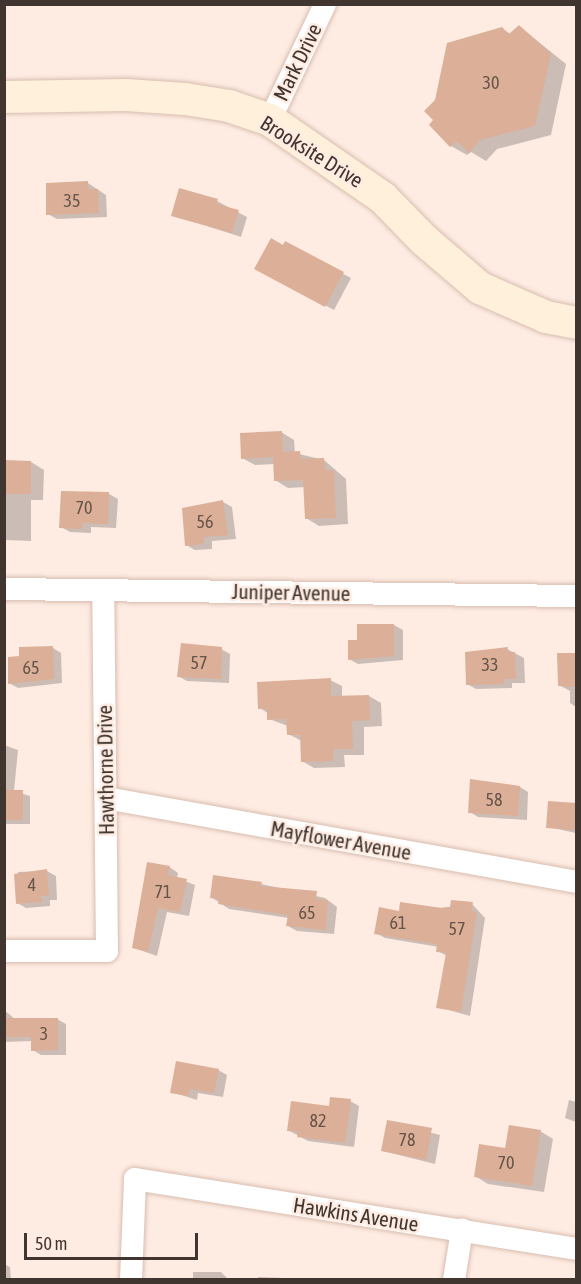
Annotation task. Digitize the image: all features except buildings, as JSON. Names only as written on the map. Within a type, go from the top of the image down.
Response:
[{"type":"street","name":"Mark Drive","points":[[270,120],[325,4]]},
{"type":"street","name":"Brooksite Drive","points":[[4,97],[126,95],[185,99],[229,106],[270,120],[383,198],[424,240],[480,288],[546,317],[576,323]]},
{"type":"street","name":"Juniper Avenue","points":[[4,589],[576,596]]},
{"type":"street","name":"Hawthorne Drive","points":[[4,951],[107,951],[103,590]]},
{"type":"street","name":"Mayflower Avenue","points":[[106,798],[576,882]]},
{"type":"street","name":"Hawkins Avenue","points":[[131,1280],[135,1179],[576,1249]]},
{"type":"street","points":[[454,1280],[462,1230]]}]
